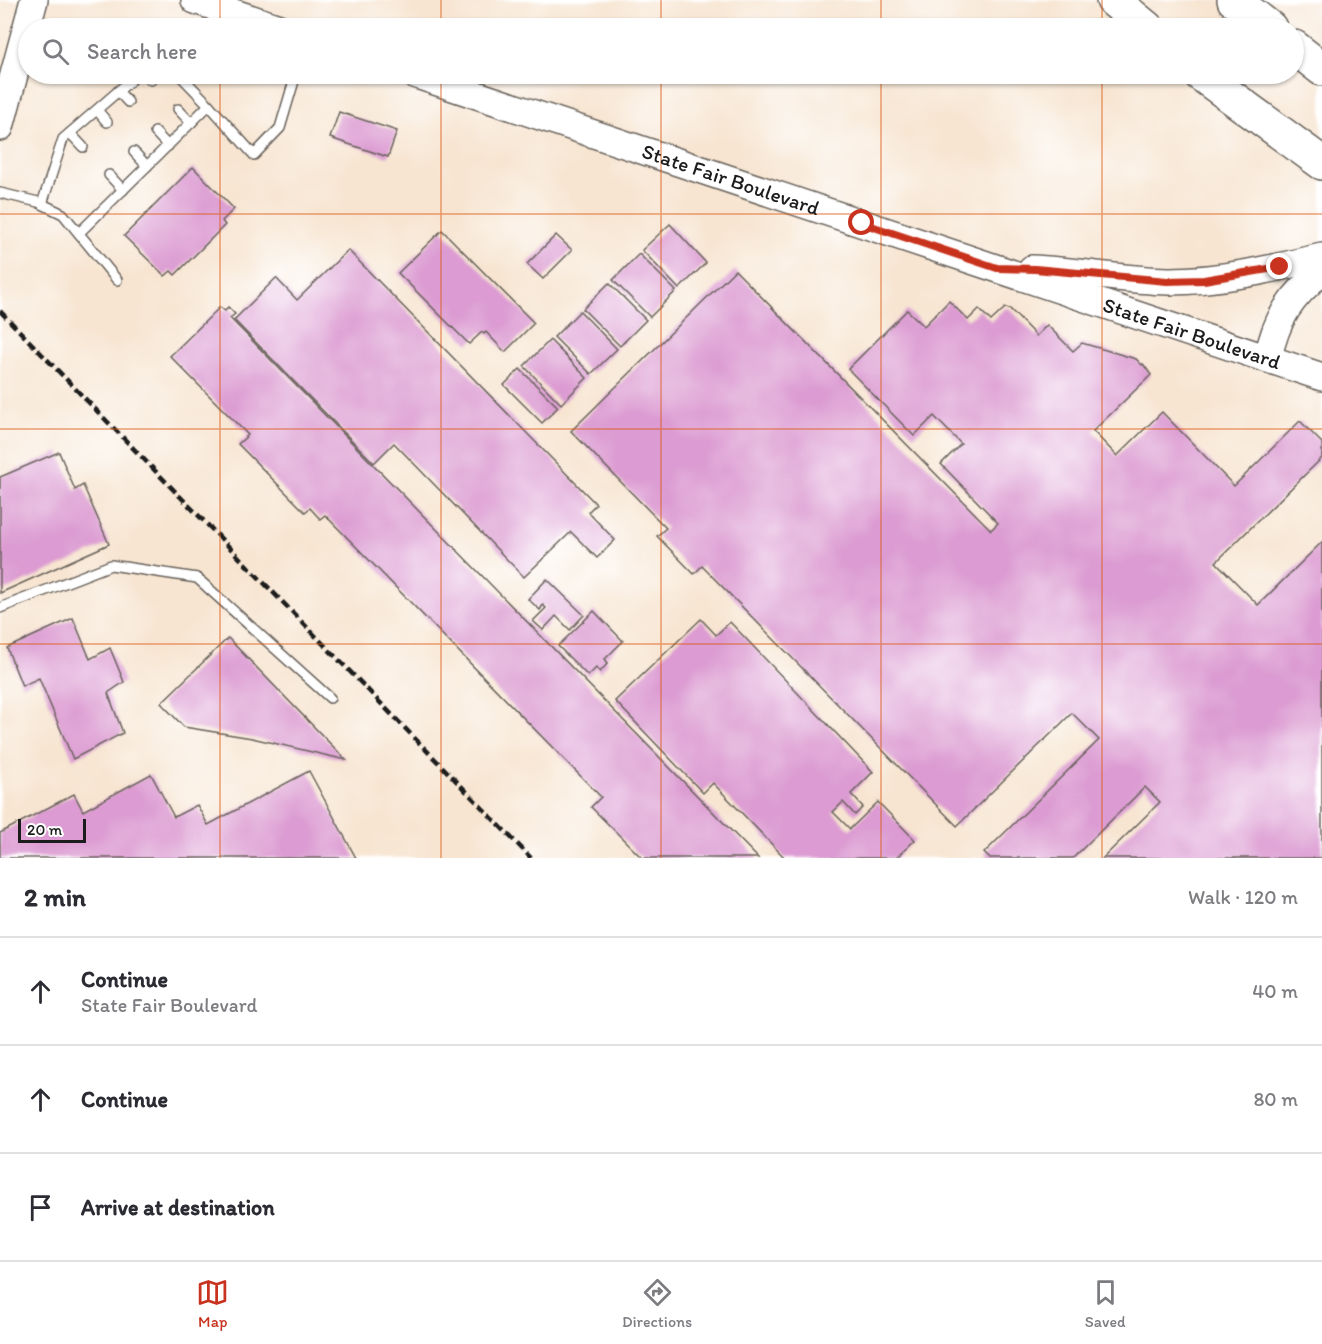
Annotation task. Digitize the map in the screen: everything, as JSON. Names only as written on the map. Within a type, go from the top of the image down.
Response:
[{"type":"highway","points":[[1113,0],[1135,18]]},
{"type":"highway","points":[[1234,0],[1257,18]]},
{"type":"highway","points":[[1304,55],[1322,69]]},
{"type":"highway","points":[[1214,84],[1322,163]]},
{"type":"main road","points":[[29,18],[34,0]]},
{"type":"main road","points":[[209,3],[251,18]]},
{"type":"main road","points":[[0,127],[18,60]]},
{"type":"main road","name":"State Fair Boulevard","points":[[444,84],[1322,376]]},
{"type":"main road","points":[[997,268],[1035,269],[1167,281],[1259,272],[1322,257]]},
{"type":"main road","points":[[1268,358],[1283,312],[1306,284],[1322,270]]},
{"type":"lane","points":[[42,204],[63,140],[127,84]]},
{"type":"lane","points":[[189,84],[254,155],[280,128],[293,84]]},
{"type":"lane","points":[[118,92],[128,102]]},
{"type":"lane","points":[[79,233],[209,105]]},
{"type":"lane","points":[[178,109],[191,123]]},
{"type":"lane","points":[[97,110],[107,122]]},
{"type":"lane","points":[[155,132],[168,146]]},
{"type":"lane","points":[[70,133],[83,147]]},
{"type":"lane","points":[[134,152],[147,166]]},
{"type":"lane","points":[[109,175],[123,190]]},
{"type":"lane","points":[[0,193],[42,204],[63,214],[117,280]]},
{"type":"lane","points":[[0,608],[111,565],[197,578],[330,698]]},
{"type":"building","points":[[339,112],[397,131],[388,157],[330,138]]},
{"type":"building","points":[[193,167],[234,209],[222,221],[225,225],[175,275],[171,271],[165,276],[124,236]]},
{"type":"building","points":[[670,224],[706,263],[679,289],[642,250]]},
{"type":"building","points":[[442,230],[534,323],[505,352],[486,332],[484,334],[482,332],[469,344],[398,273]]},
{"type":"building","points":[[556,235],[572,250],[543,279],[527,264]]},
{"type":"building","points":[[348,250],[596,504],[588,512],[615,540],[597,558],[571,532],[524,577],[394,443],[374,463],[234,320],[276,278],[297,300]]},
{"type":"building","points":[[639,254],[676,291],[650,317],[613,280]]},
{"type":"building","points":[[735,270],[991,530],[998,523],[941,464],[961,444],[934,416],[914,436],[848,369],[907,310],[924,326],[949,301],[968,320],[979,309],[991,321],[1005,308],[1010,309],[1036,336],[1047,325],[1073,351],[1082,343],[1136,359],[1151,375],[1093,431],[1117,456],[1162,412],[1234,486],[1300,421],[1322,443],[1322,458],[1216,562],[1258,605],[1322,542],[1322,858],[1103,858],[1160,802],[1145,787],[1073,858],[989,858],[984,853],[1099,740],[1072,713],[957,826],[702,566],[694,574],[657,536],[666,528],[571,431]]},
{"type":"building","points":[[609,283],[646,320],[620,346],[583,309]]},
{"type":"building","points":[[220,307],[225,311],[228,307],[235,314],[230,318],[758,858],[642,858],[591,807],[601,797],[325,515],[320,519],[310,508],[305,512],[238,444],[248,435],[170,356]]},
{"type":"building","points":[[580,311],[617,349],[591,374],[554,337]]},
{"type":"building","points":[[550,340],[587,378],[561,404],[524,366]]},
{"type":"building","points":[[520,369],[558,407],[542,423],[504,385]]},
{"type":"building","points":[[59,452],[75,490],[83,485],[109,544],[0,593],[0,477]]},
{"type":"building","points":[[547,579],[584,615],[570,630],[556,616],[543,630],[533,621],[546,608],[543,605],[540,610],[528,599]]},
{"type":"building","points":[[594,611],[623,641],[605,659],[608,663],[600,672],[596,668],[588,676],[558,646]]},
{"type":"building","points":[[73,618],[90,659],[110,648],[124,682],[108,693],[123,733],[73,759],[39,678],[22,686],[7,648]]},
{"type":"building","points":[[701,619],[716,635],[730,622],[873,772],[851,794],[863,807],[855,815],[843,802],[833,812],[850,829],[878,802],[915,840],[896,858],[785,858],[713,783],[703,793],[615,701]]},
{"type":"building","points":[[228,638],[346,760],[252,738],[184,727],[161,703]]},
{"type":"building","points":[[309,771],[356,858],[0,858],[0,833],[74,794],[83,811],[151,774],[174,817],[197,805],[208,825]]},
{"type":"railway","points":[[0,311],[531,858]]},
{"type":"route","points":[[862,223],[997,268],[1035,269],[1167,281],[1204,280],[1280,267]]}]
